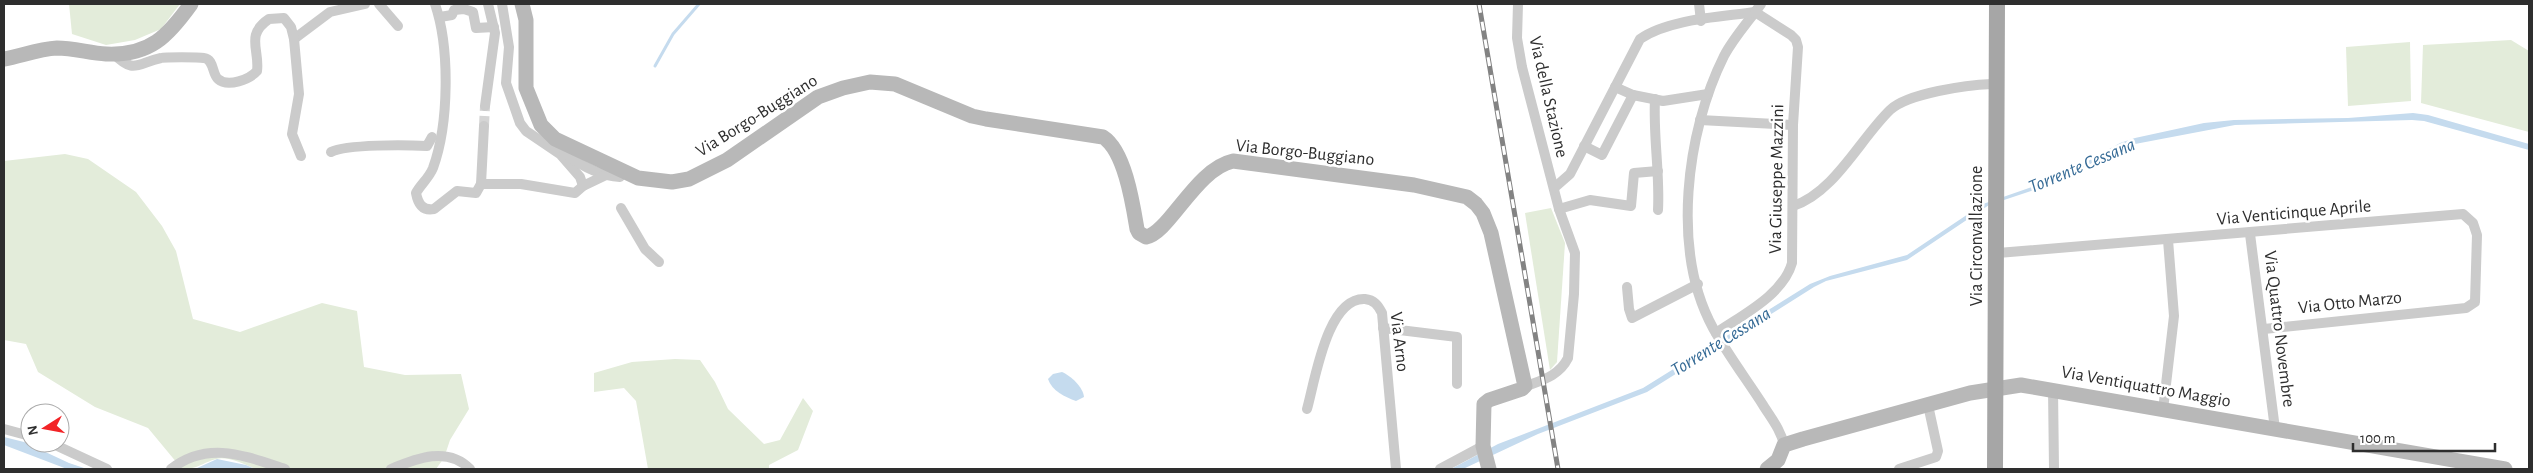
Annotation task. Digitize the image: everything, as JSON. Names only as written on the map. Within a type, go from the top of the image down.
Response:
[{"type":"main road","name":"Via Circonvallazione","points":[[1995,469],[1998,253],[1997,4]]},
{"type":"street","points":[[4,60],[50,49],[113,54],[140,49],[168,34],[191,4]]},
{"type":"street","points":[[294,39],[343,4]]},
{"type":"street","points":[[330,12],[365,4]]},
{"type":"street","points":[[379,4],[398,26]]},
{"type":"street","points":[[435,4],[440,17],[445,47],[443,128],[433,168],[416,193],[418,203],[430,210],[440,206],[457,191],[476,193],[483,184],[484,126]]},
{"type":"street","points":[[484,106],[494,50],[494,27],[488,4]]},
{"type":"street","points":[[502,4],[509,48],[506,83],[520,123],[526,131],[557,146],[623,172],[620,177],[575,166]]},
{"type":"street","points":[[522,4],[526,20],[525,78],[528,96],[541,125],[575,166],[583,186]]},
{"type":"street","name":"Via della Stazione","points":[[1518,4],[1516,26],[1519,53],[1559,208],[1575,253],[1574,294],[1568,358],[1560,371],[1524,387]]},
{"type":"street","points":[[1699,4],[1700,21]]},
{"type":"street","points":[[1555,192],[1570,174],[1640,39],[1657,30],[1758,8]]},
{"type":"street","points":[[1758,8],[1733,41],[1708,94],[1700,120],[1691,168],[1689,241],[1698,284],[1708,317],[1716,333],[1774,422],[1784,445],[1778,460],[1767,469]]},
{"type":"street","name":"Via Giuseppe Mazzini","points":[[1716,333],[1776,289],[1789,272],[1794,236],[1793,125],[1798,43],[1758,8]]},
{"type":"street","points":[[440,17],[452,16],[454,10],[470,10],[473,12],[476,28],[494,27]]},
{"type":"street","points":[[113,54],[125,64],[135,67],[161,58],[204,58],[208,60],[218,79],[223,82],[244,80],[257,71],[254,42],[261,26],[269,19],[284,18],[291,27],[294,39],[299,94],[292,134],[301,156]]},
{"type":"street","name":"Via Borgo-Buggiano","points":[[623,172],[638,178],[672,182],[689,179],[727,160],[818,96],[860,83],[885,82],[920,93],[972,116],[1103,136],[1111,144],[1127,182],[1137,229],[1139,233],[1146,237],[1161,227],[1193,189],[1212,171],[1226,162],[1233,161],[1444,190],[1467,198],[1483,213],[1497,257],[1524,387]]},
{"type":"street","points":[[1793,206],[1814,197],[1862,145],[1890,110],[1898,104],[1943,90],[1992,84]]},
{"type":"street","points":[[1615,87],[1633,95],[1663,101],[1708,94]]},
{"type":"street","points":[[1584,146],[1602,155],[1633,95]]},
{"type":"street","points":[[1655,100],[1654,130],[1658,171],[1658,210]]},
{"type":"street","points":[[1700,120],[1793,125]]},
{"type":"street","points":[[330,152],[345,148],[405,145],[427,146],[432,137]]},
{"type":"street","points":[[1559,208],[1590,200],[1632,206],[1634,173],[1658,171]]},
{"type":"street","points":[[483,184],[521,184],[575,192],[606,175]]},
{"type":"street","points":[[621,208],[630,220],[645,249],[659,262]]},
{"type":"street","name":"Via Venticinque Aprile","points":[[1998,253],[2250,234],[2463,214],[2473,223],[2477,235],[2475,302],[2466,308],[2439,310]]},
{"type":"street","name":"Via Quattro Novembre","points":[[2250,234],[2264,329],[2275,428]]},
{"type":"street","points":[[2163,410],[2174,316],[2168,240]]},
{"type":"street","points":[[1627,287],[1628,309],[1632,318],[1698,284]]},
{"type":"street","name":"Via Arno","points":[[1307,409],[1329,331],[1337,316],[1352,302],[1369,300],[1378,305],[1383,328],[1396,469]]},
{"type":"street","name":"Via Otto Marzo","points":[[2264,329],[2439,310]]},
{"type":"street","points":[[1383,328],[1457,337],[1457,384]]},
{"type":"street","name":"Via Ventiquattro Maggio","points":[[1784,445],[1996,388],[2030,385],[2505,469]]},
{"type":"street","points":[[1488,466],[1483,446],[1484,404],[1524,387]]},
{"type":"street","points":[[2052,389],[2054,469]]},
{"type":"street","points":[[1899,469],[1936,457],[1938,450],[1928,405]]},
{"type":"street","points":[[4,429],[20,433]]},
{"type":"street","points":[[1440,469],[1483,446]]},
{"type":"street","points":[[171,469],[197,454],[219,451],[253,458],[285,469]]},
{"type":"street","points":[[70,452],[107,469]]},
{"type":"street","points":[[391,469],[441,455],[459,459],[470,469]]},
{"type":"green space","points":[[69,4],[180,4],[161,29],[135,40],[106,45],[72,34]]},
{"type":"green space","points":[[2511,40],[2529,51],[2529,132],[2421,103],[2423,45]]},
{"type":"green space","points":[[2410,42],[2411,101],[2348,106],[2346,47]]},
{"type":"green space","points":[[65,154],[88,159],[136,192],[162,226],[176,251],[193,319],[240,332],[322,303],[357,311],[364,367],[405,375],[461,374],[469,409],[450,440],[444,458],[436,469],[255,469],[236,461],[220,458],[200,466],[182,469],[148,428],[95,407],[38,372],[26,344],[4,340],[4,161]]},
{"type":"green space","points":[[1551,208],[1565,243],[1557,362],[1550,370],[1525,213]]},
{"type":"green space","points":[[675,359],[700,360],[715,382],[728,409],[764,444],[780,440],[803,398],[813,411],[798,450],[769,465],[769,469],[648,469],[636,401],[624,388],[594,392],[594,373],[632,362]]},
{"type":"water","name":"Torrente Cessana","points":[[2413,113],[2428,115],[2529,144],[2529,150],[2424,121],[2412,120],[2235,125],[2135,144],[2116,150],[2055,183],[1989,205],[1907,260],[1826,281],[1814,287],[1647,392],[1538,434],[1463,469],[1451,469],[1498,444],[1643,388],[1810,284],[1830,276],[1907,255],[1983,204],[2058,178],[2120,143],[2204,123],[2234,120],[2348,118]]},
{"type":"water","points":[[1062,372],[1076,382],[1084,397],[1076,401],[1063,395],[1053,387],[1048,379],[1053,374]]},
{"type":"water","points":[[4,437],[20,441],[20,451],[4,445]]},
{"type":"water","points":[[25,453],[48,453],[87,469],[67,469]]},
{"type":"water","points":[[217,459],[246,465],[255,469],[195,469]]},
{"type":"waterway","points":[[655,66],[673,34],[699,4]]},
{"type":"tunnel","points":[[484,126],[485,106]]},
{"type":"railway","points":[[1479,4],[1558,469]]}]
